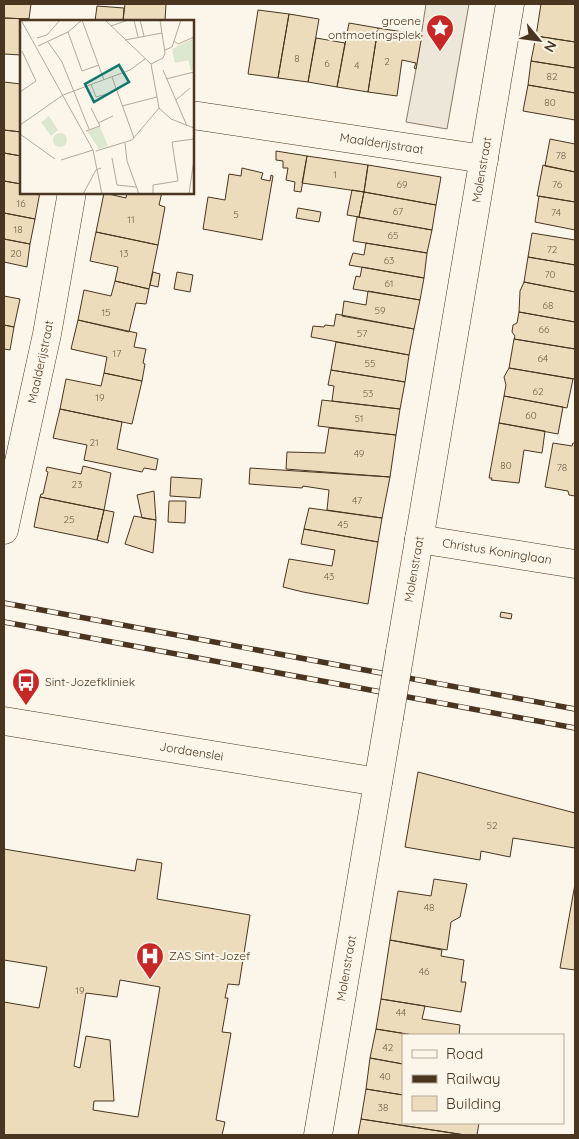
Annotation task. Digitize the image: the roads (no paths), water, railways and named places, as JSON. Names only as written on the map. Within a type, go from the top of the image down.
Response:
[{"type":"street","name":"Molenstraat","points":[[318,1135],[510,4]]},
{"type":"street","name":"Maalderijstraat","points":[[194,115],[484,159]]},
{"type":"street","name":"Maalderijstraat","points":[[4,530],[47,334],[72,194]]},
{"type":"street","name":"Christus Koninglaan","points":[[419,539],[575,564]]},
{"type":"street","name":"Jordaenslei","points":[[4,721],[378,782]]},
{"type":"railway","points":[[4,603],[575,709]]},
{"type":"railway","points":[[4,622],[575,728]]},
{"type":"place","name":"groene ontmoetingsplek","points":[[440,52]]},
{"type":"place","name":"Sint-Jozefkliniek","points":[[26,706]]},
{"type":"place","name":"ZAS Sint-Jozef","points":[[150,980]]}]
